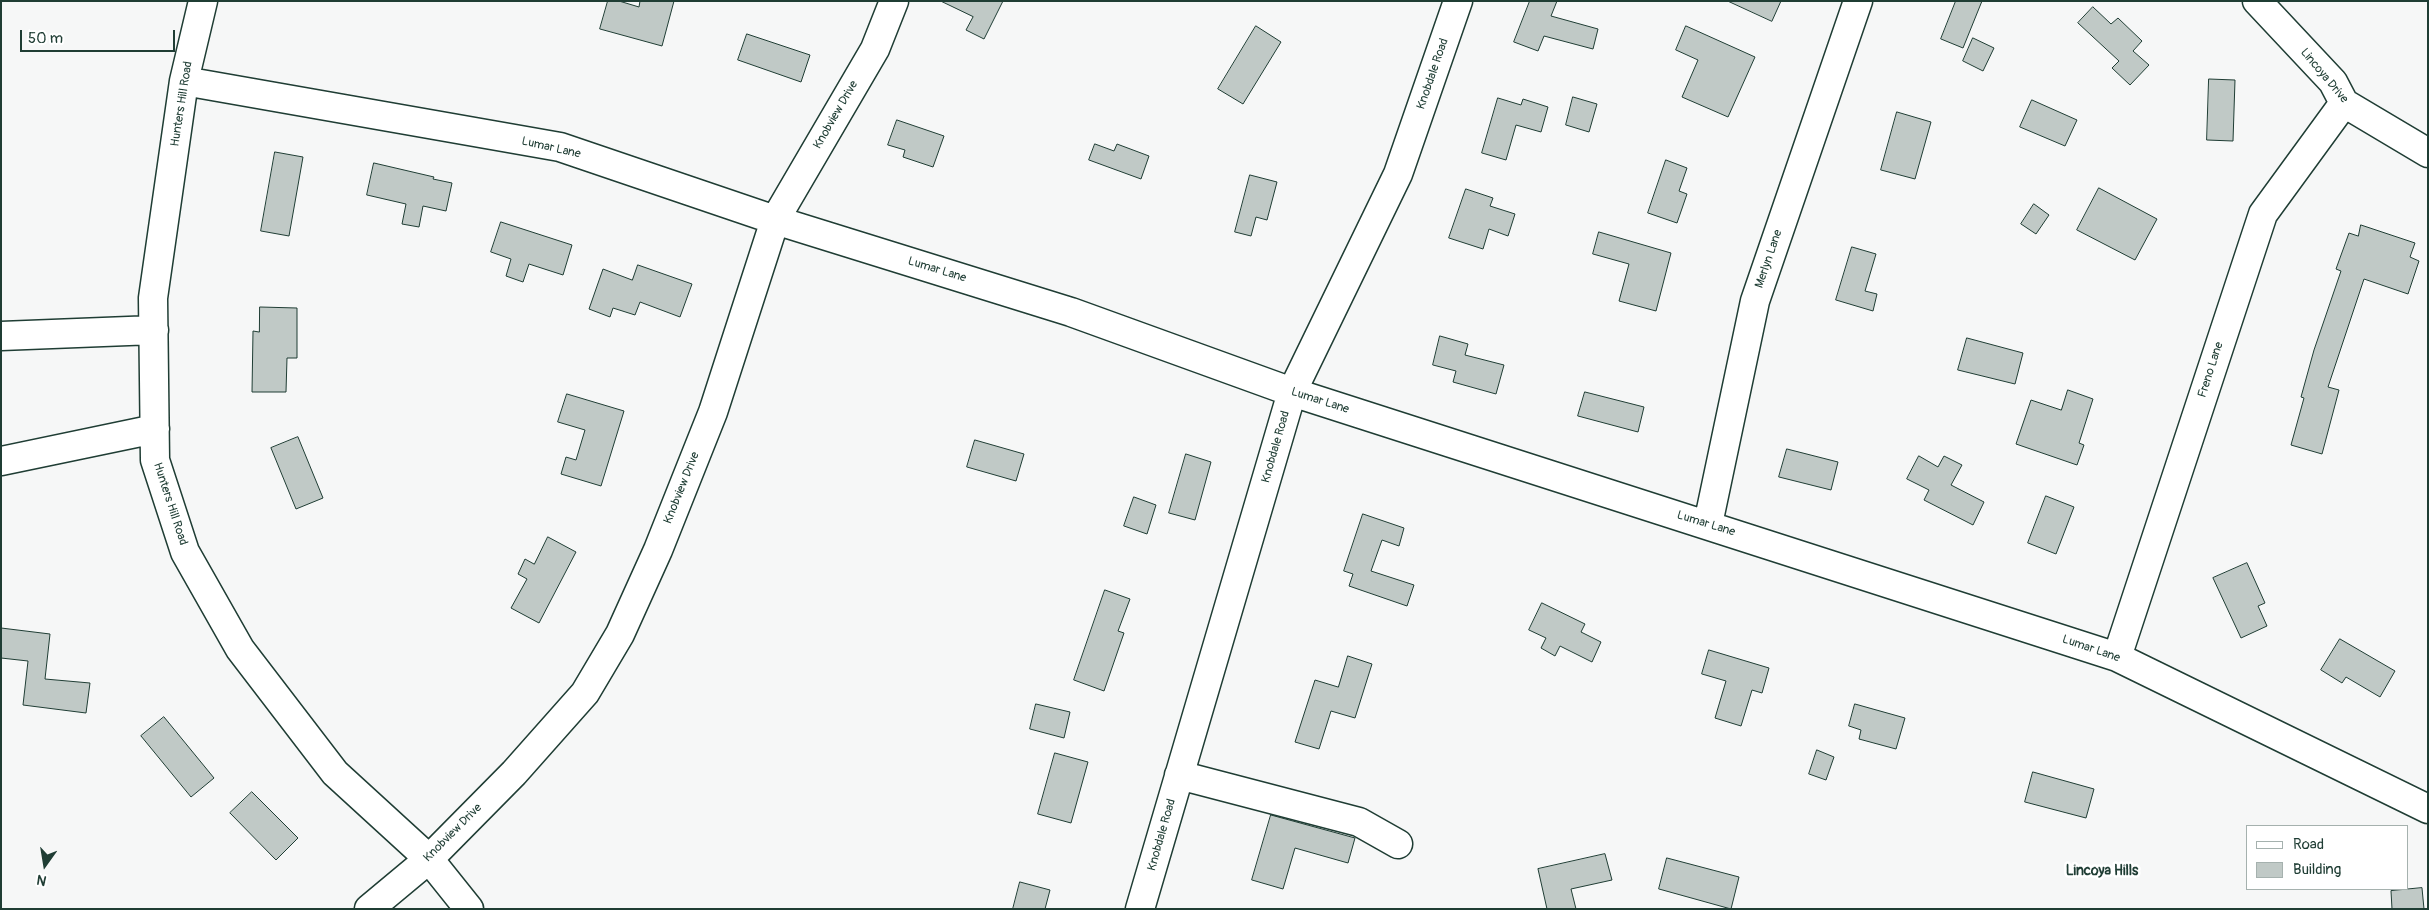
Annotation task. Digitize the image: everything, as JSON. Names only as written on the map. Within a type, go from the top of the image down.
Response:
[{"type":"street","name":"Hunters Hill Road","points":[[203,1],[184,81],[153,298],[155,460],[185,552],[240,649],[335,773],[429,858],[469,909]]},
{"type":"street","name":"Knobview Drive","points":[[369,909],[429,858],[514,773],[585,693],[620,634],[658,550],[713,412],[775,220],[875,48],[894,1]]},
{"type":"street","name":"Knobdale Road","points":[[1140,909],[1292,392],[1398,174],[1458,1]]},
{"type":"street","name":"Merlyn Lane","points":[[1708,524],[1755,300],[1858,1]]},
{"type":"street","name":"Lincoya Drive","points":[[2258,1],[2333,82],[2344,103],[2428,153]]},
{"type":"street","name":"Lumar Lane","points":[[184,81],[560,147],[775,220],[1071,312],[1292,392],[1708,524],[2117,657],[2428,809]]},
{"type":"street","name":"Freno Lane","points":[[2117,657],[2262,214],[2344,103]]},
{"type":"street","points":[[1,336],[154,330]]},
{"type":"street","points":[[1,461],[155,430]]},
{"type":"street","points":[[1180,776],[1359,822],[1398,844]]},
{"type":"building","points":[[608,1],[619,1],[639,7],[640,1],[674,1],[662,46],[600,29]]},
{"type":"building","points":[[941,1],[1003,1],[984,39],[966,30],[973,17]]},
{"type":"building","points":[[1530,1],[1557,1],[1551,16],[1598,29],[1593,49],[1544,36],[1538,51],[1514,42]]},
{"type":"building","points":[[1728,1],[1781,1],[1772,21]]},
{"type":"building","points":[[1956,1],[1982,1],[1963,48],[1941,39]]},
{"type":"building","points":[[2093,7],[2111,24],[2118,18],[2142,41],[2133,51],[2149,65],[2130,85],[2112,68],[2119,61],[2078,23]]},
{"type":"building","points":[[1256,26],[1281,42],[1243,104],[1218,89]]},
{"type":"building","points":[[1686,26],[1755,57],[1728,117],[1682,97],[1698,60],[1676,50]]},
{"type":"building","points":[[747,34],[810,55],[801,82],[738,60]]},
{"type":"building","points":[[1973,38],[1994,48],[1983,71],[1963,61]]},
{"type":"building","points":[[2209,79],[2235,80],[2233,141],[2207,140]]},
{"type":"building","points":[[1573,97],[1597,104],[1589,132],[1566,125]]},
{"type":"building","points":[[1498,98],[1521,105],[1523,99],[1548,107],[1541,132],[1516,125],[1506,160],[1482,153]]},
{"type":"building","points":[[2032,100],[2077,120],[2065,146],[2020,127]]},
{"type":"building","points":[[1897,112],[1931,122],[1915,179],[1881,170]]},
{"type":"building","points":[[897,120],[944,136],[933,167],[903,157],[905,150],[888,145]]},
{"type":"building","points":[[1095,144],[1114,151],[1117,144],[1149,156],[1141,179],[1089,160]]},
{"type":"building","points":[[275,152],[303,157],[289,236],[261,231]]},
{"type":"building","points":[[1666,160],[1687,168],[1679,191],[1687,194],[1677,223],[1648,213]]},
{"type":"building","points":[[374,163],[452,183],[446,211],[423,206],[419,227],[402,224],[406,204],[367,195]]},
{"type":"building","points":[[1250,175],[1277,182],[1267,220],[1256,217],[1251,236],[1235,232]]},
{"type":"building","points":[[2099,188],[2157,219],[2135,260],[2077,230]]},
{"type":"building","points":[[1466,189],[1493,198],[1490,206],[1515,214],[1508,236],[1489,229],[1483,249],[1449,238]]},
{"type":"building","points":[[2034,204],[2049,215],[2036,234],[2021,224]]},
{"type":"building","points":[[501,222],[572,245],[563,275],[529,264],[523,282],[506,276],[511,259],[491,252]]},
{"type":"building","points":[[2361,225],[2415,243],[2410,257],[2419,261],[2408,294],[2364,279],[2328,387],[2339,390],[2322,454],[2291,445],[2304,398],[2301,397],[2314,350],[2341,271],[2336,269],[2349,233],[2358,236]]},
{"type":"building","points":[[1599,232],[1671,253],[1656,311],[1619,301],[1629,264],[1593,254]]},
{"type":"building","points":[[1852,247],[1876,254],[1865,291],[1877,294],[1873,311],[1836,300]]},
{"type":"building","points":[[638,265],[692,284],[680,317],[640,302],[635,315],[613,308],[610,317],[589,309],[603,269],[632,280]]},
{"type":"building","points":[[260,307],[297,308],[297,358],[287,358],[286,392],[252,392],[253,331],[259,332]]},
{"type":"building","points":[[1440,336],[1468,344],[1465,355],[1504,365],[1496,394],[1453,382],[1456,371],[1433,365]]},
{"type":"building","points":[[1967,338],[2023,353],[2015,384],[1958,370]]},
{"type":"building","points":[[2068,390],[2093,399],[2079,443],[2084,445],[2077,465],[2016,444],[2031,400],[2061,410]]},
{"type":"building","points":[[1585,392],[1644,407],[1638,432],[1578,416]]},
{"type":"building","points":[[567,394],[624,411],[601,486],[561,474],[566,457],[576,460],[585,430],[558,422]]},
{"type":"building","points":[[298,437],[323,498],[296,509],[271,448]]},
{"type":"building","points":[[975,440],[1024,454],[1016,481],[967,467]]},
{"type":"building","points":[[1787,449],[1838,462],[1831,490],[1779,477]]},
{"type":"building","points":[[1186,454],[1211,462],[1195,520],[1169,513]]},
{"type":"building","points":[[1919,456],[1938,467],[1944,456],[1962,465],[1951,485],[1984,502],[1973,525],[1924,500],[1929,490],[1907,479]]},
{"type":"building","points":[[2046,496],[2074,507],[2056,554],[2028,543]]},
{"type":"building","points":[[1134,497],[1156,505],[1147,534],[1124,526]]},
{"type":"building","points":[[1363,514],[1404,528],[1399,546],[1382,540],[1371,571],[1414,585],[1407,606],[1349,586],[1353,574],[1344,571]]},
{"type":"building","points":[[548,537],[576,552],[539,623],[511,608],[527,579],[518,574],[525,559],[534,564]]},
{"type":"building","points":[[2247,563],[2265,603],[2258,606],[2267,626],[2241,638],[2213,578]]},
{"type":"building","points":[[1105,590],[1130,599],[1118,631],[1124,633],[1104,691],[1074,680]]},
{"type":"building","points":[[1542,603],[1585,624],[1581,632],[1601,642],[1592,662],[1560,646],[1555,656],[1541,648],[1546,638],[1529,630]]},
{"type":"building","points":[[1,628],[50,634],[45,679],[90,683],[86,713],[23,705],[28,661],[1,658]]},
{"type":"building","points":[[2340,639],[2395,671],[2380,697],[2346,677],[2342,683],[2321,670]]},
{"type":"building","points":[[1709,650],[1769,668],[1762,693],[1752,690],[1741,726],[1715,718],[1726,681],[1702,674]]},
{"type":"building","points":[[1348,656],[1372,664],[1355,718],[1331,711],[1319,749],[1295,742],[1315,680],[1338,687]]},
{"type":"building","points":[[1036,704],[1070,712],[1064,738],[1030,729]]},
{"type":"building","points":[[1855,704],[1905,718],[1896,749],[1859,739],[1861,730],[1849,726]]},
{"type":"building","points":[[164,717],[214,778],[191,797],[141,736]]},
{"type":"building","points":[[1817,750],[1834,757],[1826,780],[1809,774]]},
{"type":"building","points":[[1055,753],[1088,762],[1071,823],[1038,814]]},
{"type":"building","points":[[2033,772],[2094,789],[2086,818],[2025,802]]},
{"type":"building","points":[[252,792],[298,838],[276,860],[230,813]]},
{"type":"building","points":[[1271,815],[1355,838],[1348,863],[1295,848],[1283,889],[1252,880]]},
{"type":"building","points":[[1605,854],[1612,880],[1571,889],[1576,909],[1547,909],[1538,869]]},
{"type":"building","points":[[1667,858],[1739,877],[1731,909],[1659,889]]},
{"type":"building","points":[[1020,882],[1050,890],[1045,909],[1013,909]]},
{"type":"building","points":[[2422,888],[2424,909],[2392,909],[2391,891]]},
{"type":"district","name":"Lincoya Hills","points":[[2102,871]]}]
